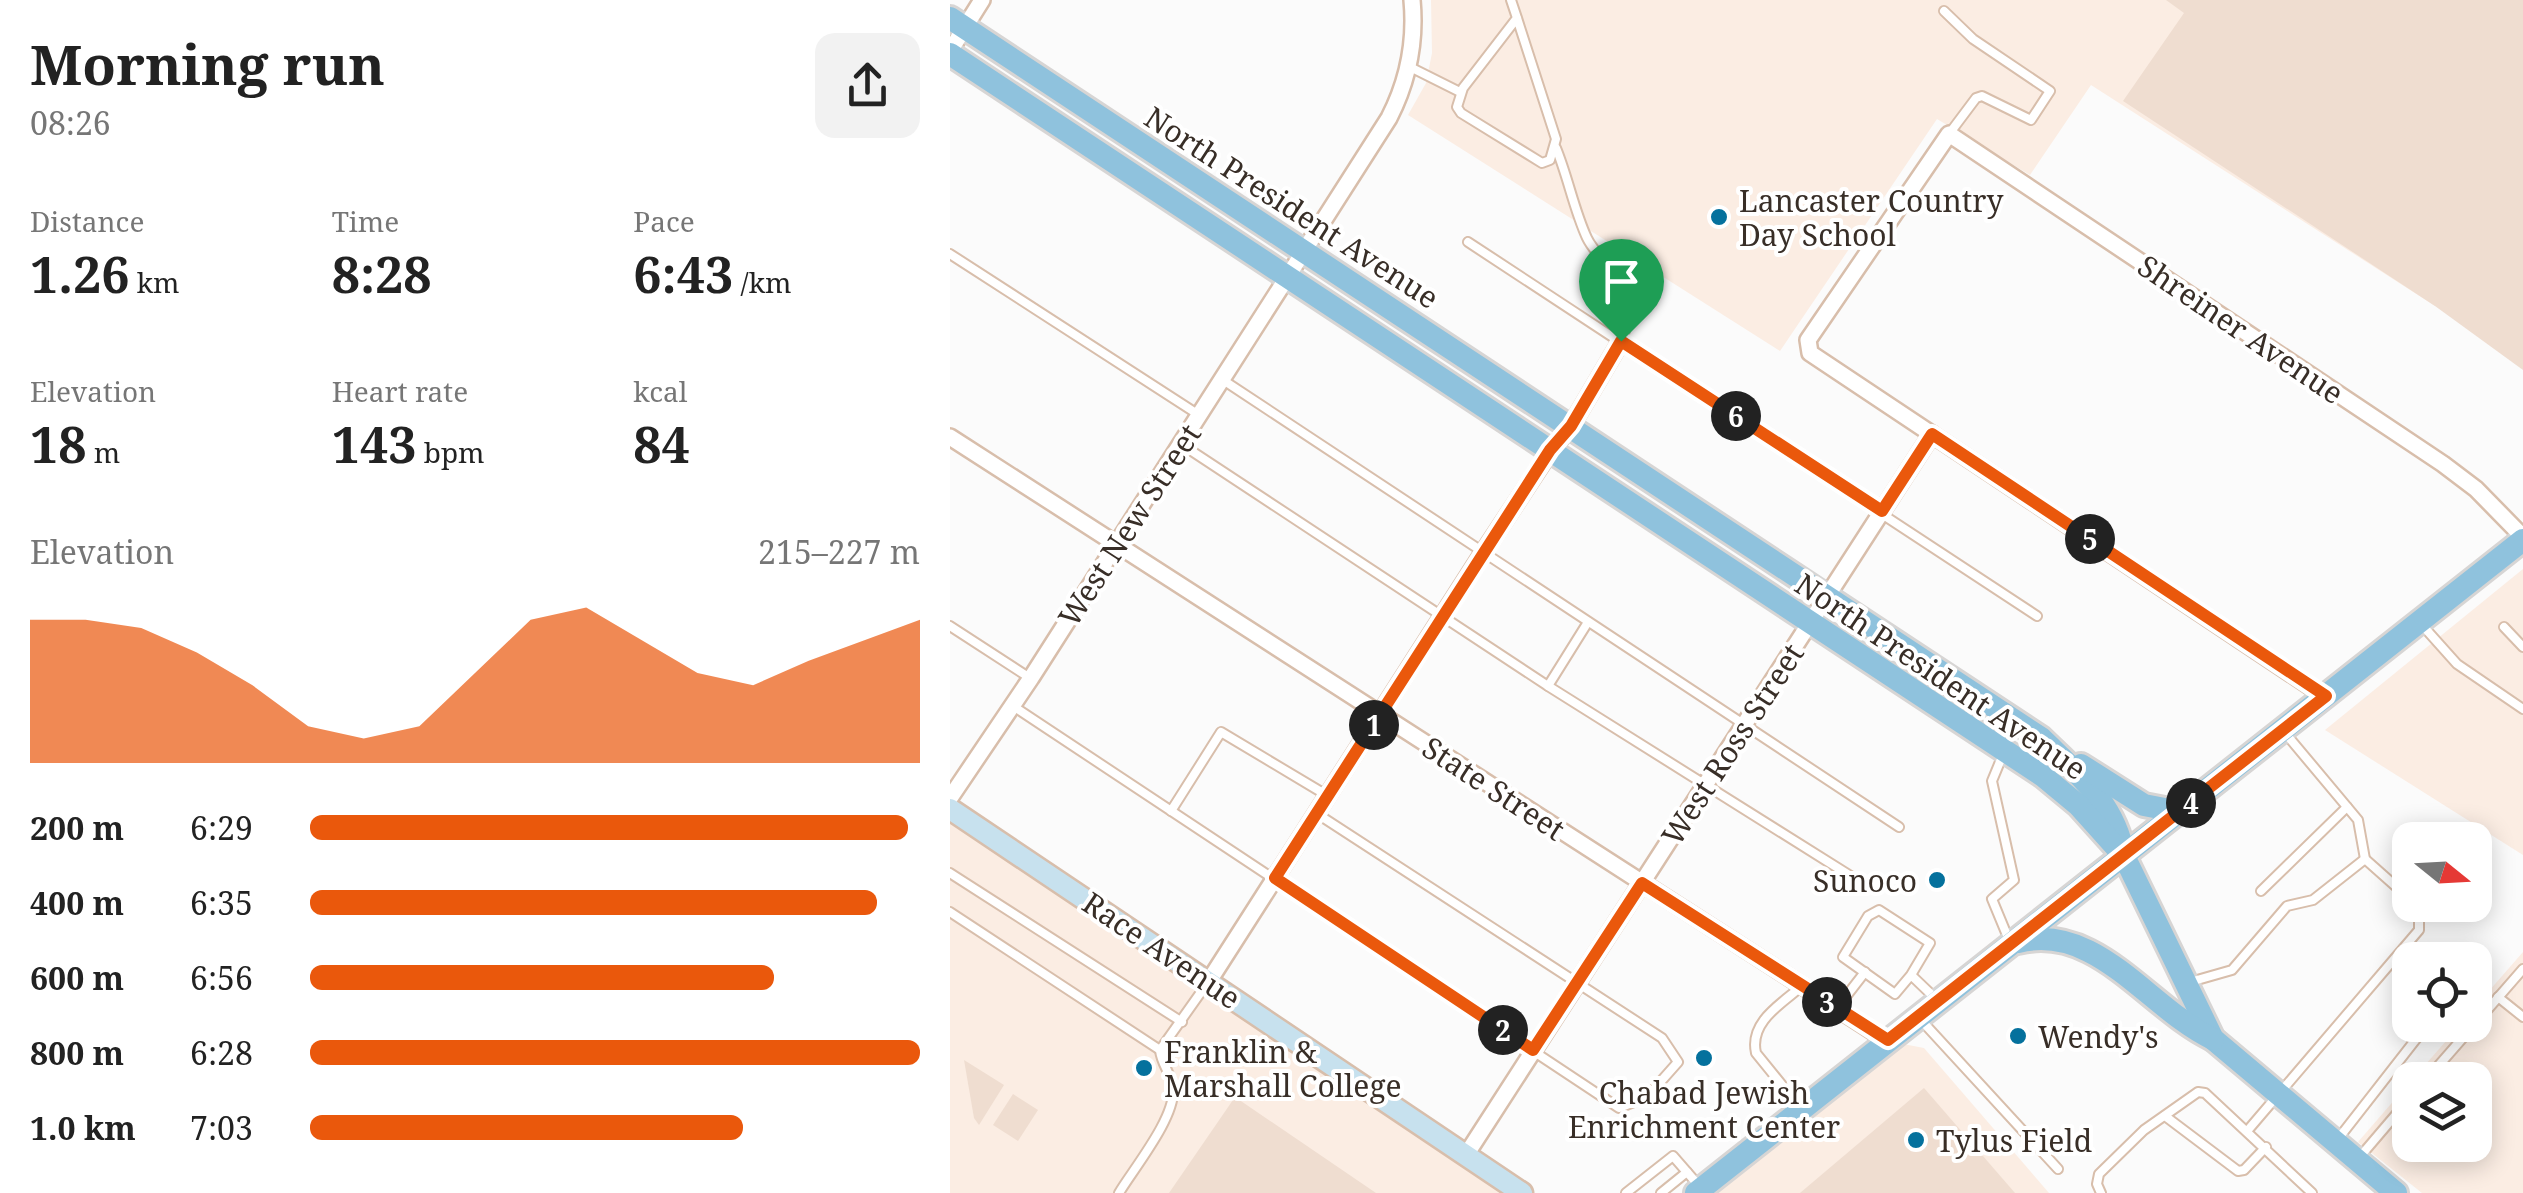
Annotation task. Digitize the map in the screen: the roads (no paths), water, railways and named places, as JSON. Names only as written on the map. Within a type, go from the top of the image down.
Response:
[{"type":"main road","name":"North President Avenue","points":[[957,22],[2041,738],[2103,803],[2119,828],[2124,856]]},
{"type":"main road","name":"North President Avenue","points":[[950,52],[2005,750],[2069,797],[2124,856]]},
{"type":"main road","points":[[1695,1184],[1802,1109],[2523,538]]},
{"type":"main road","points":[[2041,738],[2144,805],[2180,812]]},
{"type":"main road","name":"Race Avenue","points":[[950,809],[1522,1193]]},
{"type":"main road","points":[[2124,856],[2213,1038]]},
{"type":"main road","points":[[2011,944],[2043,937],[2078,944],[2100,957],[2182,1022],[2213,1038],[2396,1193]]},
{"type":"street","points":[[950,52],[957,22],[982,0]]},
{"type":"street","name":"West New Street","points":[[950,798],[1013,706],[1389,118],[1404,88],[1413,29],[1412,0]]},
{"type":"street","points":[[1950,134],[1808,340],[1810,353],[2326,696]]},
{"type":"street","name":"Shreiner Avenue","points":[[1950,134],[2443,464],[2476,489],[2523,538]]},
{"type":"street","points":[[1209,981],[1550,450],[1571,426],[1621,341]]},
{"type":"street","name":"West Ross Street","points":[[1466,1154],[1932,434]]},
{"type":"street","name":"State Street","points":[[950,437],[1888,1040]]},
{"type":"lane","points":[[1511,0],[1588,239],[1601,261],[1624,281],[1630,298],[1628,326],[1621,341]]},
{"type":"lane","points":[[1944,11],[1972,39],[2050,91],[2031,120],[1982,96],[1976,98],[1950,134]]},
{"type":"lane","points":[[1517,18],[1460,92],[1458,107],[1461,113],[1542,163],[1550,160],[1556,146]]},
{"type":"lane","points":[[1408,66],[1460,92]]},
{"type":"lane","points":[[1468,242],[2037,616]]},
{"type":"lane","points":[[950,254],[1199,416]]},
{"type":"lane","points":[[1222,380],[1899,828]]},
{"type":"lane","points":[[1181,444],[1548,686],[1856,880]]},
{"type":"lane","points":[[1548,686],[1588,622]]},
{"type":"lane","points":[[2420,622],[2457,664],[2523,709]]},
{"type":"lane","points":[[950,626],[1031,678]]},
{"type":"lane","points":[[2504,627],[2523,648]]},
{"type":"lane","points":[[1013,706],[1619,1108],[1647,1096],[1678,1062],[1662,1038],[1579,981],[1316,814]]},
{"type":"lane","points":[[2283,731],[2358,820],[2365,859],[2392,883]]},
{"type":"lane","points":[[1171,811],[1221,732],[1328,796]]},
{"type":"lane","points":[[2005,750],[1992,782],[2014,880],[1992,899],[2011,944]]},
{"type":"lane","points":[[2260,892],[2347,807]]},
{"type":"lane","points":[[2186,984],[2232,970],[2287,906],[2312,900],[2365,859]]},
{"type":"lane","points":[[950,873],[1182,1022]]},
{"type":"lane","points":[[1879,910],[1930,943],[1911,974],[1895,994],[1843,957],[1868,916],[1879,910]]},
{"type":"lane","points":[[950,912],[1160,1050]]},
{"type":"lane","points":[[2248,1130],[2419,930],[2419,922]]},
{"type":"lane","points":[[2492,1004],[2523,968]]},
{"type":"lane","points":[[1837,1008],[1864,972]]},
{"type":"lane","points":[[1911,974],[1938,1001]]},
{"type":"lane","points":[[1118,1193],[1170,1110],[1173,1086],[1160,1050],[1209,981]]},
{"type":"lane","points":[[1802,986],[1759,1026],[1754,1044],[1756,1053],[1802,1109]]},
{"type":"lane","points":[[2498,997],[2523,1016]]},
{"type":"lane","points":[[1918,1016],[2058,1169]]},
{"type":"lane","points":[[2335,1142],[2414,1042]]},
{"type":"lane","points":[[2441,1062],[2459,1042]]},
{"type":"lane","points":[[2101,1193],[2097,1184],[2100,1174],[2144,1130],[2198,1092],[2206,1093],[2248,1130],[2312,1193]]},
{"type":"lane","points":[[2164,1116],[2238,1170],[2244,1170],[2266,1148]]},
{"type":"lane","points":[[2357,1160],[2392,1119]]},
{"type":"lane","points":[[1626,1193],[1673,1156],[1695,1184],[1657,1193]]},
{"type":"place","name":"Lancaster Country Day School","points":[[1719,217]]},
{"type":"place","name":"Sunoco","points":[[1937,880]]},
{"type":"place","name":"Wendy's","points":[[2018,1036]]},
{"type":"place","name":"Chabad Jewish Enrichment Center","points":[[1704,1058]]},
{"type":"place","name":"Franklin & Marshall College","points":[[1144,1068]]},
{"type":"place","name":"Tylus Field","points":[[1916,1140]]}]
